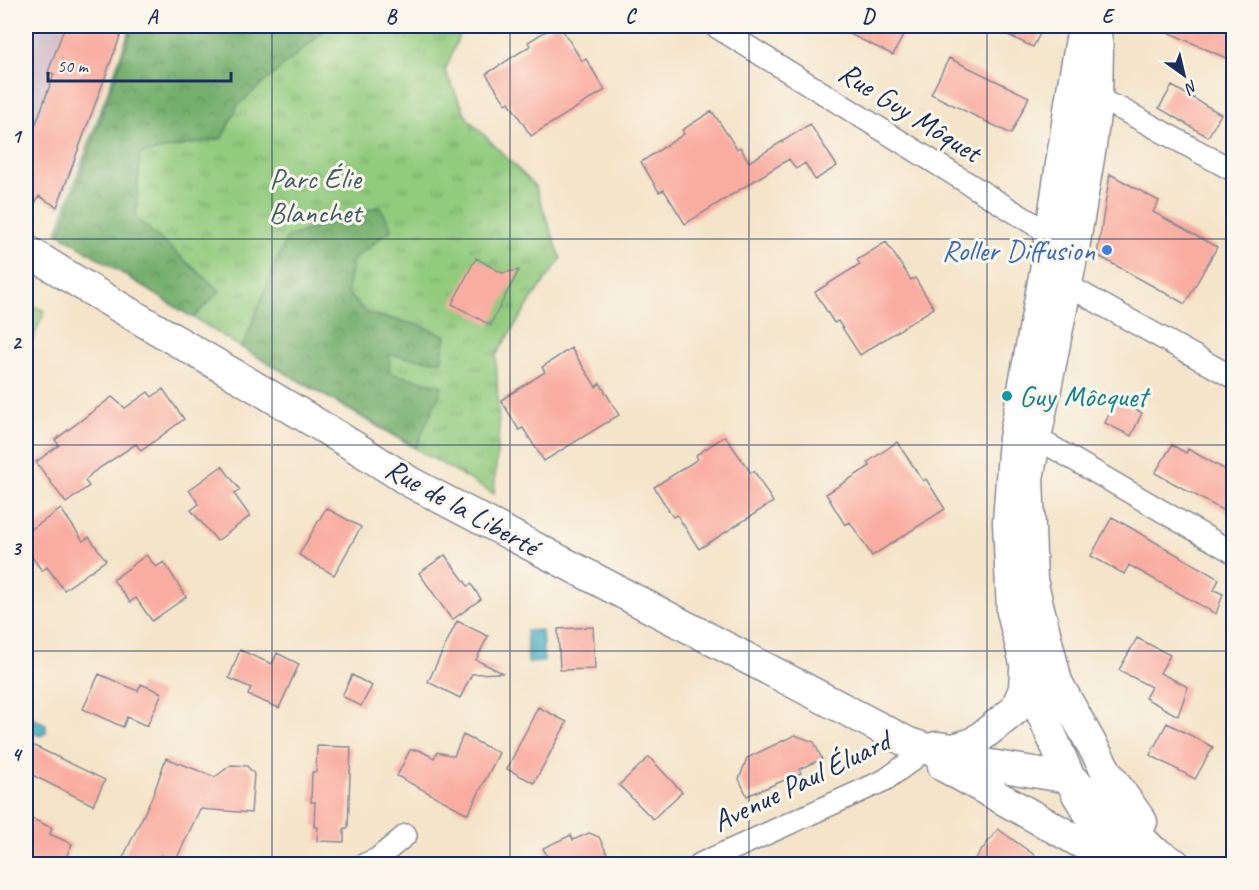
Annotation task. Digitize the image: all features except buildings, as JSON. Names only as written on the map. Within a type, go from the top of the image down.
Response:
[{"type":"street","name":"Rue Guy Môquet","points":[[715,26],[1062,241]]},
{"type":"street","points":[[1084,94],[1081,39],[1089,26]]},
{"type":"street","points":[[1094,26],[1098,46],[1084,94],[1056,279],[1008,522],[1011,601],[1032,691],[1070,778],[1098,828],[1131,864]]},
{"type":"street","points":[[1084,94],[1121,109],[1233,171]]},
{"type":"street","name":"Rue de la Liberté","points":[[26,250],[253,388],[347,441],[410,482],[917,748],[1120,864]]},
{"type":"street","points":[[1056,279],[1233,378]]},
{"type":"street","points":[[1025,438],[1233,553]]},
{"type":"street","points":[[1025,438],[1032,580],[1058,682],[1076,721],[1108,774],[1149,831],[1180,864]]},
{"type":"street","name":"Rue de la Liberté","points":[[917,748],[953,749],[973,743],[987,734],[1016,710],[1024,689],[1025,663]]},
{"type":"street","name":"Rue de la Liberté","points":[[974,782],[1019,799],[1038,802],[1063,788],[1079,763],[1081,747],[1076,721]]},
{"type":"street","name":"Rue de la Liberté","points":[[917,748],[960,760],[1070,778],[1118,816],[1153,851],[1175,864]]},
{"type":"street","name":"Avenue Paul Éluard","points":[[700,864],[885,780],[917,748]]},
{"type":"street","points":[[365,864],[377,859],[406,835]]},
{"type":"shaded area","points":[[26,26],[124,26],[60,209],[40,197],[35,203],[26,198]]},
{"type":"green space","name":"Parc Élie Blanchet","points":[[131,26],[463,26],[445,71],[468,119],[535,186],[561,259],[496,355],[499,428],[494,494],[242,348],[57,232]]},
{"type":"green space","points":[[133,26],[330,26],[238,105],[222,138],[140,154],[136,218],[220,291],[193,318],[60,234]]},
{"type":"green space","points":[[380,206],[392,229],[352,261],[347,293],[367,313],[422,326],[446,336],[441,362],[389,355],[390,373],[443,386],[416,447],[242,348],[287,237]]},
{"type":"green space","points":[[26,303],[45,311],[26,355]]},
{"type":"water","points":[[542,630],[544,662],[528,663],[526,631]]},
{"type":"water","points":[[26,715],[46,724],[46,733],[40,736],[26,729]]},
{"type":"place","name":"Roller Diffusion","points":[[1107,250]]},
{"type":"place","name":"Guy Môcquet","points":[[1007,396]]}]
